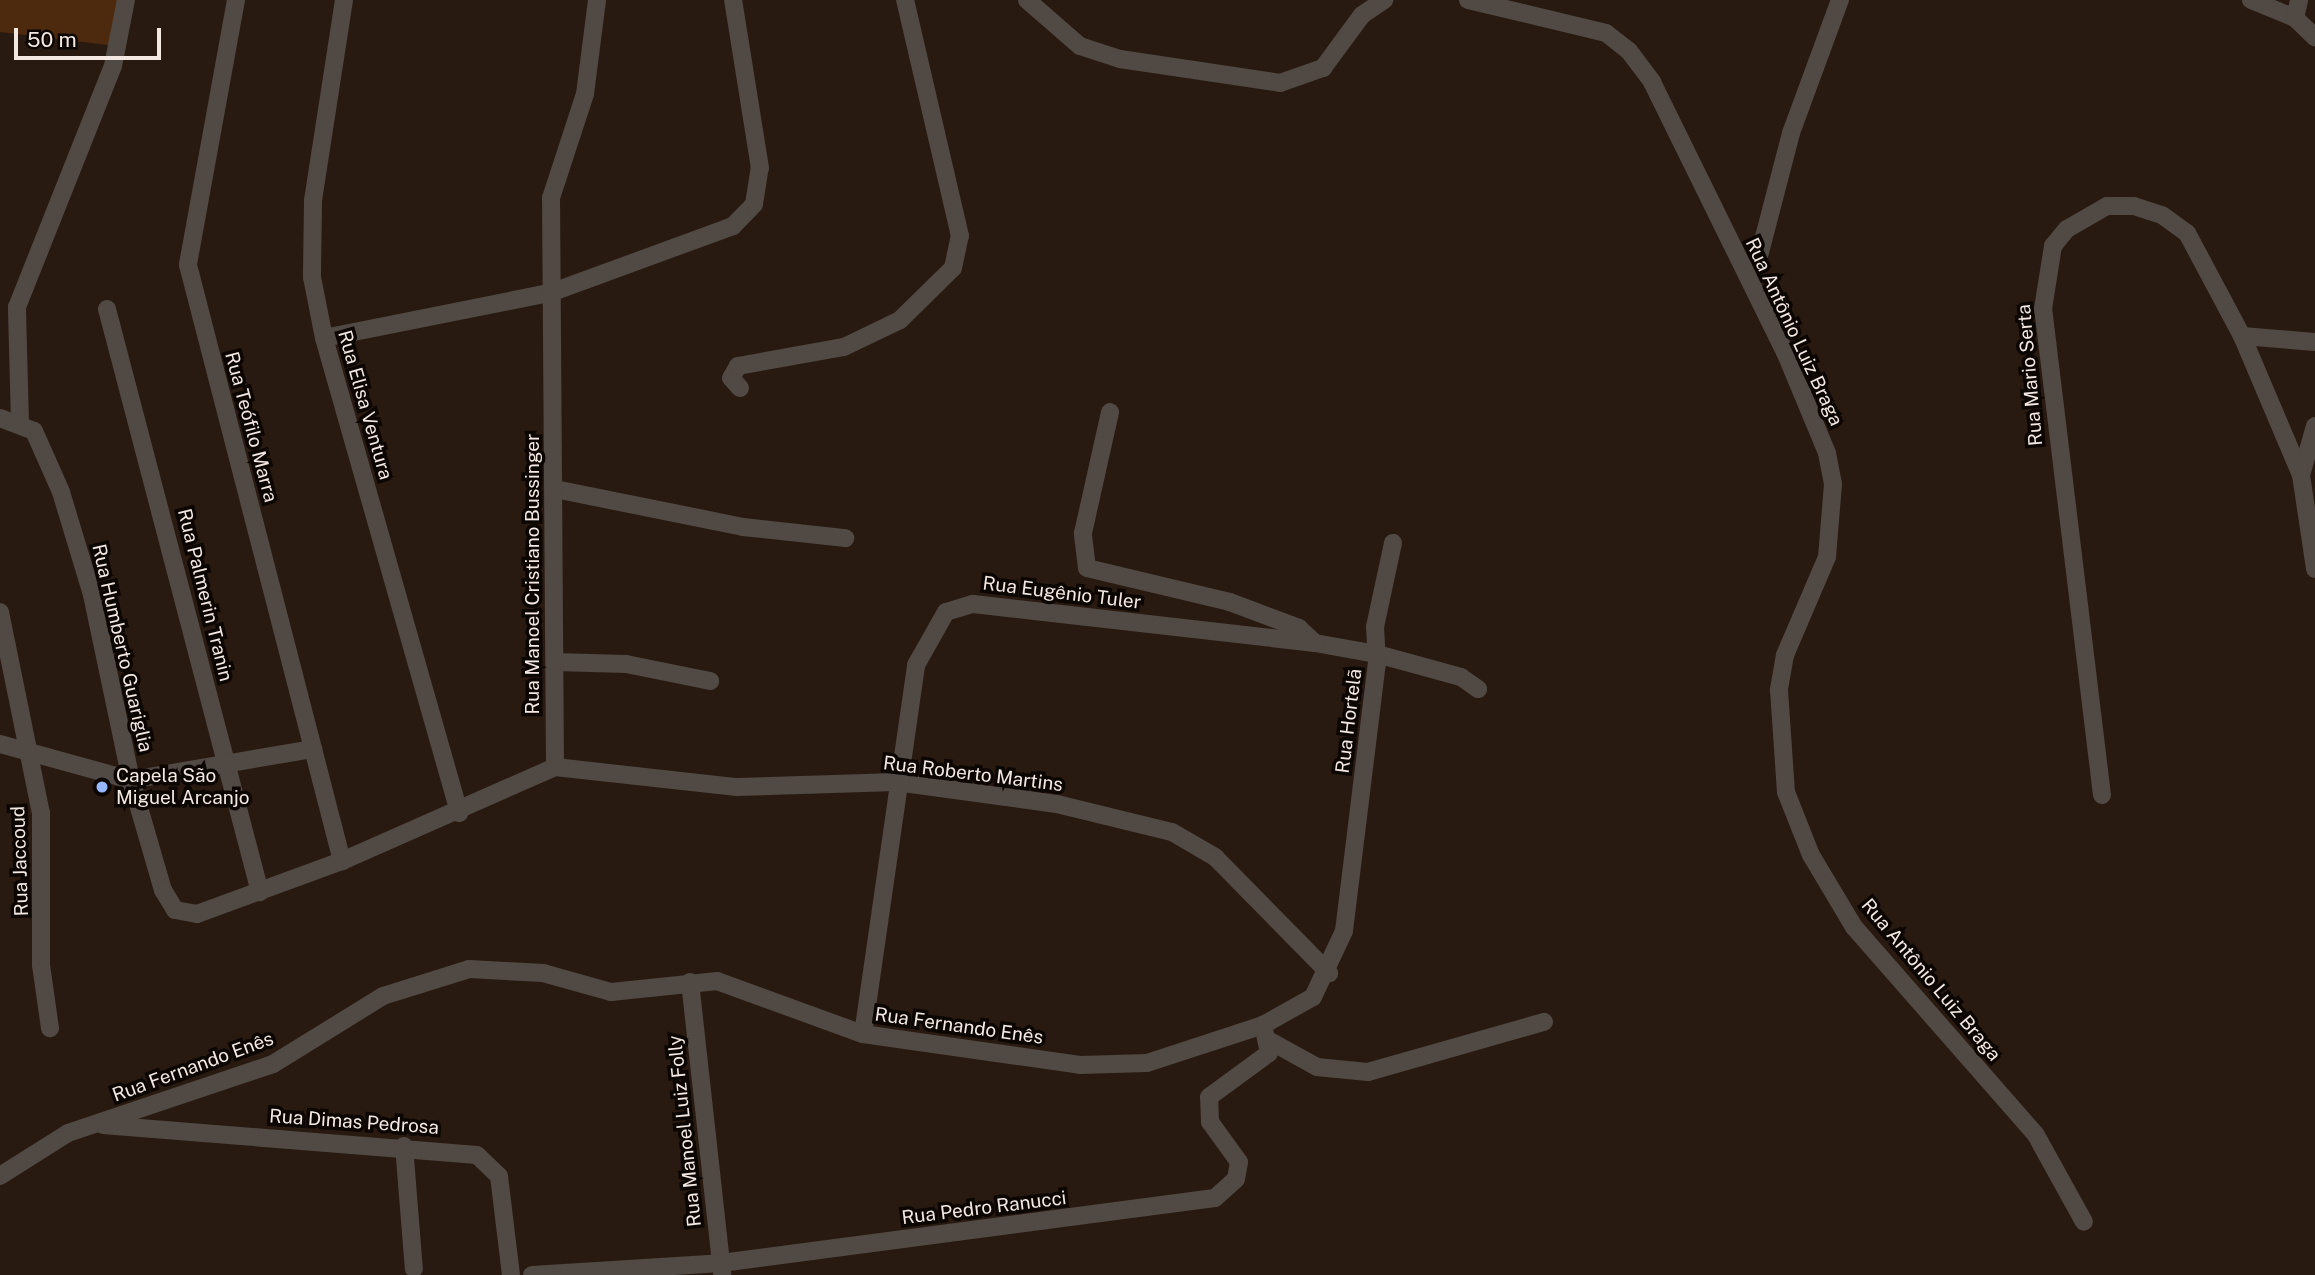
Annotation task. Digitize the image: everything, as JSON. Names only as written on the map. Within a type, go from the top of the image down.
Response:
[{"type":"street","points":[[0,418],[20,424],[17,307],[113,66],[126,0]]},
{"type":"street","name":"Rua Teófilo Marra","points":[[236,0],[188,265],[342,861]]},
{"type":"street","name":"Rua Elisa Ventura","points":[[344,0],[310,240],[324,338],[459,813]]},
{"type":"street","name":"Rua Manoel Cristiano Bussinger","points":[[555,767],[551,198],[585,94],[597,0]]},
{"type":"street","points":[[324,338],[550,293],[696,244],[733,226],[754,204],[760,168],[754,106],[733,0]]},
{"type":"street","points":[[740,388],[731,378],[738,366],[844,347],[900,320],[953,268],[960,236],[905,0]]},
{"type":"street","points":[[1027,0],[1080,46],[1120,59],[1280,83],[1323,68],[1362,15],[1384,0]]},
{"type":"street","name":"Rua Antônio Luiz Braga","points":[[1468,0],[1619,40],[1652,82],[1752,283],[1815,421],[1833,484],[1826,557],[1785,655],[1779,690],[1786,792],[1811,855],[1854,927],[2036,1135],[2084,1222]]},
{"type":"street","points":[[1752,283],[1791,133],[1840,0]]},
{"type":"street","points":[[2251,0],[2297,9],[2315,37]]},
{"type":"street","name":"Rua Mario Serta","points":[[2102,795],[2049,381],[2043,309],[2053,246],[2067,229],[2107,206],[2162,215],[2187,233],[2242,336],[2308,474]]},
{"type":"street","name":"Rua Palmerin Tranin","points":[[107,309],[260,892]]},
{"type":"street","points":[[2242,336],[2315,342]]},
{"type":"street","name":"Rua Eugênio Tuler","points":[[1110,412],[1083,533],[1087,568],[1230,602],[1299,628],[1315,643]]},
{"type":"street","name":"Rua Humberto Guariglia","points":[[20,424],[41,441],[61,492],[92,595],[131,780],[163,891],[175,910],[197,914],[260,892]]},
{"type":"street","points":[[2315,426],[2308,474],[2315,569]]},
{"type":"street","points":[[555,489],[743,527],[845,538]]},
{"type":"street","name":"Rua Hortelã","points":[[1349,905],[1377,654],[1376,627],[1393,543]]},
{"type":"street","name":"Rua Eugênio Tuler","points":[[863,1034],[895,782],[921,651],[936,624],[956,606],[1315,643],[1377,654],[1461,677],[1478,689]]},
{"type":"street","name":"Rua Jaccoud","points":[[0,612],[34,754],[50,1028]]},
{"type":"street","points":[[555,662],[626,664],[710,681]]},
{"type":"street","points":[[0,744],[131,780],[228,766],[313,749]]},
{"type":"street","points":[[260,892],[459,813],[555,767]]},
{"type":"street","name":"Rua Roberto Martins","points":[[555,767],[737,787],[895,782],[1057,804],[1172,832],[1215,857],[1329,973]]},
{"type":"street","name":"Rua Fernando Enês","points":[[0,1176],[40,1148],[96,1125],[273,1064],[383,996],[448,974],[499,967],[611,992],[690,982],[744,987],[863,1034],[1111,1066],[1178,1055],[1267,1033],[1304,1005],[1329,973],[1349,905]]},
{"type":"street","name":"Rua Manoel Luiz Folly","points":[[690,982],[722,1269]]},
{"type":"street","points":[[1267,1033],[1317,1066],[1368,1072],[1544,1022]]},
{"type":"street","name":"Rua Pedro Ranucci","points":[[533,1275],[722,1269],[1215,1198],[1236,1179],[1239,1162],[1210,1122],[1209,1097],[1265,1057],[1267,1033]]},
{"type":"street","name":"Rua Dimas Pedrosa","points":[[96,1125],[467,1152],[491,1163],[506,1204],[511,1275]]},
{"type":"street","points":[[404,1146],[414,1269]]},
{"type":"shaded area","points":[[0,0],[123,0],[116,46],[0,32]]},
{"type":"place","name":"Capela São Miguel Arcanjo","points":[[102,787]]}]
